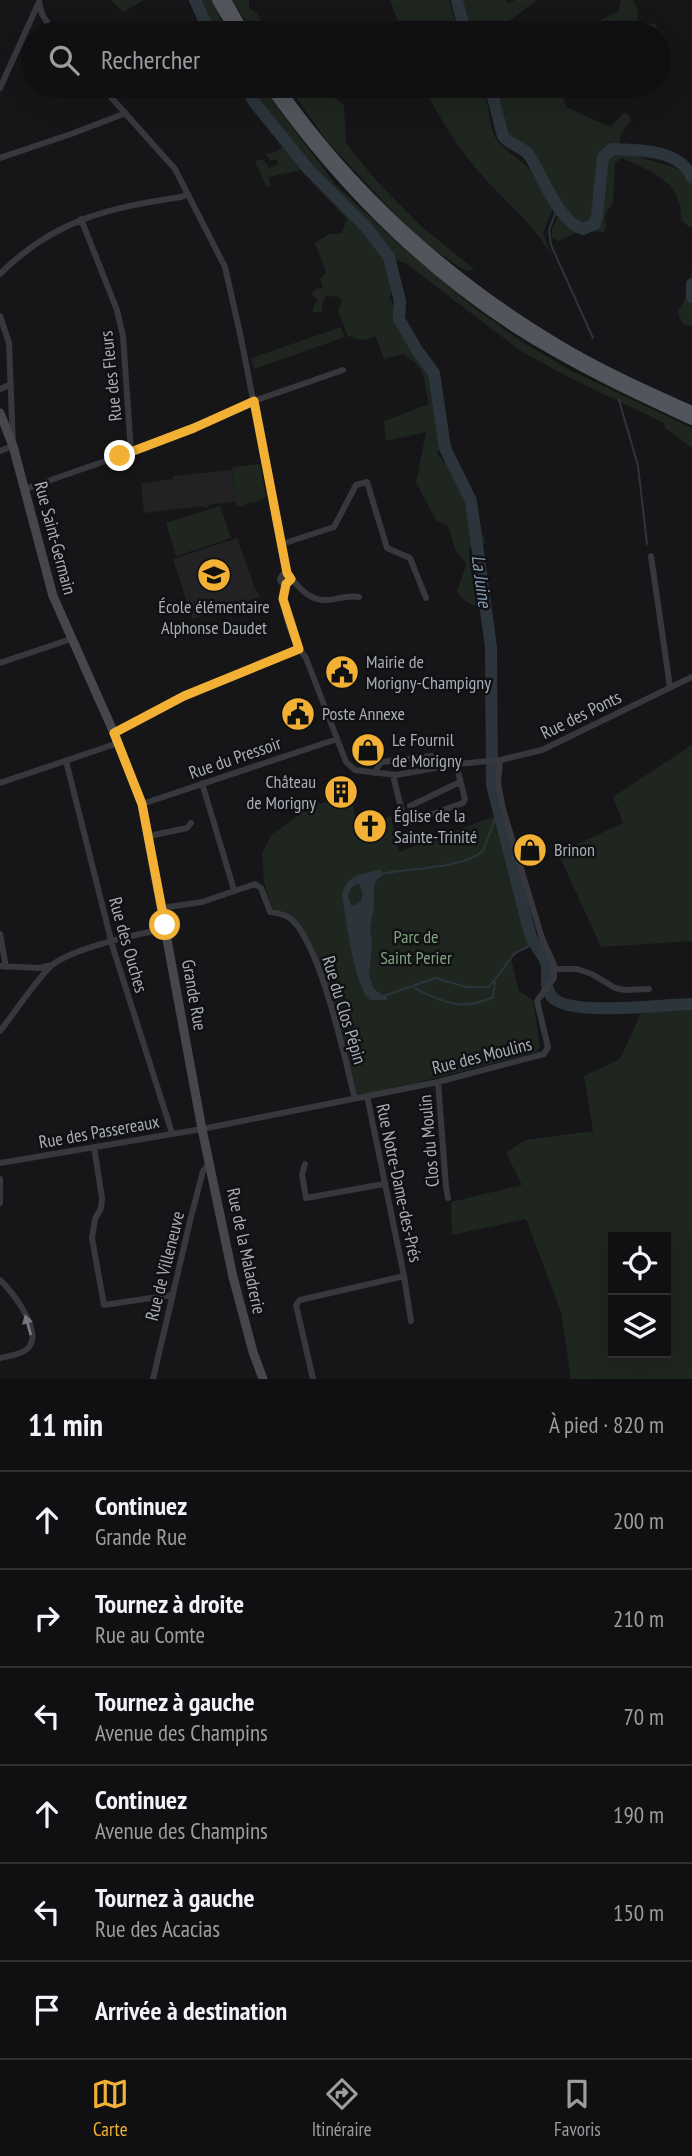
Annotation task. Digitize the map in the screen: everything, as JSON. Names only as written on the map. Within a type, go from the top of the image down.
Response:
[{"type":"main road","points":[[217,0],[229,21]]},
{"type":"main road","points":[[226,0],[238,21]]},
{"type":"main road","points":[[278,98],[348,186],[437,269],[488,309],[552,350],[692,420]]},
{"type":"main road","points":[[287,98],[355,182],[432,255],[481,294],[566,349],[692,411]]},
{"type":"main road","name":"Rue Saint-Germain","points":[[0,413],[13,446],[53,596],[85,670]]},
{"type":"main road","name":"Grande Rue","points":[[85,670],[142,804],[202,1129]]},
{"type":"main road","name":"Rue de la Maladrerie","points":[[202,1129],[233,1277],[263,1379]]},
{"type":"street","points":[[39,1],[46,21]]},
{"type":"street","points":[[30,21],[39,1]]},
{"type":"street","points":[[0,88],[21,41]]},
{"type":"street","points":[[112,98],[175,169],[225,267],[282,544],[287,573],[282,575],[281,582],[289,583],[302,592],[323,600],[350,595],[359,597]]},
{"type":"street","points":[[0,158],[126,113]]},
{"type":"street","points":[[0,274],[16,258],[55,231],[81,219],[132,204],[181,198],[188,194]]},
{"type":"street","name":"Rue des Fleurs","points":[[81,219],[117,310],[123,336],[131,452]]},
{"type":"street","points":[[0,316],[9,343],[13,446],[0,451]]},
{"type":"street","points":[[25,489],[131,452],[254,401],[343,369]]},
{"type":"street","points":[[0,389],[11,384]]},
{"type":"street","points":[[282,544],[334,527],[356,485],[367,482],[387,548],[410,558],[426,598]]},
{"type":"street","points":[[651,556],[670,687]]},
{"type":"street","points":[[289,583],[283,599],[299,649],[306,658],[337,739]]},
{"type":"street","points":[[0,663],[71,639]]},
{"type":"street","points":[[0,783],[65,761],[116,738],[184,696],[299,649]]},
{"type":"street","name":"Rue des Ponts","points":[[337,739],[346,762],[355,770],[374,773],[393,775],[498,760],[542,750],[692,677]]},
{"type":"street","name":"Rue du Pressoir","points":[[142,804],[337,739]]},
{"type":"street","points":[[374,773],[381,762],[421,756],[432,756],[436,768]]},
{"type":"street","points":[[498,760],[498,783],[503,808],[554,969],[577,969],[592,974],[615,988],[649,989]]},
{"type":"street","name":"Rue des Ouches","points":[[65,761],[112,942],[172,1133]]},
{"type":"street","points":[[393,775],[403,816],[410,822],[461,806],[464,799],[456,764]]},
{"type":"street","points":[[410,806],[460,782]]},
{"type":"street","points":[[202,783],[234,890]]},
{"type":"street","points":[[149,835],[187,828],[191,822]]},
{"type":"street","name":"Rue du Clos Pépin","points":[[162,908],[202,902],[234,890],[255,884],[258,886],[270,912],[289,917],[315,957],[355,1098]]},
{"type":"street","points":[[0,934],[3,967],[39,968],[112,942],[166,929]]},
{"type":"street","points":[[0,1031],[52,965]]},
{"type":"street","name":"Rue des Moulins","points":[[202,1129],[438,1082],[544,1054],[548,1047],[537,1001],[554,978],[554,969]]},
{"type":"street","name":"Clos du Moulin","points":[[438,1082],[449,1198]]},
{"type":"street","name":"Rue Notre-Dame-des-Prés","points":[[367,1096],[411,1321]]},
{"type":"street","name":"Rue des Passereaux","points":[[0,1163],[202,1129]]},
{"type":"street","points":[[94,1147],[102,1208],[94,1219],[92,1238],[104,1305],[172,1295]]},
{"type":"street","name":"Rue de Villeneuve","points":[[153,1379],[203,1171],[210,1162]]},
{"type":"street","points":[[305,1164],[302,1174],[306,1198],[384,1184]]},
{"type":"street","points":[[0,1179],[0,1203]]},
{"type":"street","name":"Rue Notre-Dame-des-Prés","points":[[313,1379],[296,1305],[300,1300],[404,1276]]},
{"type":"street","points":[[0,1280],[22,1308],[32,1335],[31,1344],[26,1350],[0,1358]]},
{"type":"shaded area","points":[[232,470],[236,501],[205,508],[203,506],[144,513],[141,483],[173,479],[173,476]]},
{"type":"shaded area","name":"École élémentaire Alphonse Daudet","points":[[237,538],[256,591],[261,597],[192,619],[173,559]]},
{"type":"shaded area","points":[[381,870],[383,875],[377,879],[374,886],[369,975],[374,989],[387,1000],[370,1000],[359,981],[342,896],[351,879]],"holes":[[[359,883],[363,895],[360,902],[353,906],[350,903],[349,893]]]},
{"type":"green space","points":[[111,0],[144,0],[123,12]]},
{"type":"green space","points":[[191,0],[249,0],[249,8],[257,13],[261,21],[246,21],[236,6],[219,17],[222,21],[201,21]]},
{"type":"green space","points":[[390,0],[449,0],[455,21],[398,21]]},
{"type":"green space","points":[[464,0],[505,0],[509,3],[516,0],[537,0],[509,21],[466,21],[462,3]]},
{"type":"green space","points":[[621,0],[633,0],[638,9],[637,21],[600,21],[601,20],[619,10]]},
{"type":"green space","points":[[248,98],[271,98],[336,185],[402,247],[476,309],[524,343],[570,370],[692,428],[692,448],[665,428],[664,423],[521,351],[405,263],[393,259],[391,271],[395,291],[389,296],[400,327],[431,372],[437,405],[443,412],[449,445],[448,450],[438,451],[437,454],[470,493],[477,508],[485,540],[482,548],[471,547],[468,550],[472,559],[485,573],[482,603],[480,607],[464,600],[457,592],[466,564],[455,549],[449,527],[436,520],[416,483],[426,432],[386,441],[384,421],[429,404],[423,375],[416,364],[403,354],[384,359],[376,337],[362,340],[348,336],[338,311],[342,302],[339,297],[326,296],[322,312],[313,312],[318,300],[312,295],[313,291],[323,287],[320,279],[326,272],[315,243],[329,234],[342,233],[347,219],[301,170],[268,177],[271,185],[266,187],[255,161],[263,159],[269,168],[278,165],[277,160],[270,160],[266,154],[276,152],[283,146]]},
{"type":"green space","points":[[296,98],[335,98],[344,105],[346,143],[374,178],[421,226],[475,270],[464,270],[428,246],[326,140]]},
{"type":"green space","points":[[429,98],[486,98],[495,137],[502,147],[530,170],[553,208],[543,233],[551,255],[530,225],[468,159]]},
{"type":"green space","points":[[495,98],[563,98],[566,107],[610,127],[624,113],[628,114],[631,120],[621,134],[619,145],[643,158],[676,168],[686,175],[692,171],[692,227],[681,220],[677,196],[664,180],[622,158],[615,163],[613,202],[605,216],[604,232],[581,231],[558,241],[552,238],[552,230],[562,206],[530,153],[503,131]]},
{"type":"green space","points":[[692,271],[692,326],[685,325],[680,320],[678,310],[686,295]]},
{"type":"green space","points":[[341,327],[345,337],[254,369],[251,358]]},
{"type":"green space","points":[[260,464],[266,496],[260,501],[244,504],[244,507],[236,506],[232,467]]},
{"type":"green space","points":[[220,506],[231,538],[176,556],[166,523]]},
{"type":"green space","points":[[692,745],[692,941],[601,947],[558,853],[623,823],[613,797]]},
{"type":"green space","name":"Parc de Saint Perier","points":[[351,797],[360,838],[365,837],[368,840],[373,839],[374,835],[380,835],[385,823],[383,818],[391,816],[399,852],[501,814],[536,931],[533,944],[519,950],[511,958],[519,991],[533,1000],[540,1047],[537,1052],[358,1095],[317,957],[292,916],[271,908],[264,882],[262,853],[272,834],[313,805]]},
{"type":"green space","points":[[692,999],[692,1379],[571,1379],[561,1312],[526,1219],[452,1235],[451,1202],[522,1185],[506,1153],[525,1140],[593,1131],[584,1076],[620,1059],[641,1013]]},
{"type":"waterway","name":"La Juine","points":[[195,0],[205,21]]},
{"type":"waterway","points":[[457,0],[462,21]]},
{"type":"waterway","name":"La Juine","points":[[252,98],[309,170],[366,227],[389,257],[400,301],[399,319],[434,373],[445,448],[471,501],[491,647],[492,785],[530,934],[546,962],[550,994],[564,1004],[579,1007],[692,1004]]},
{"type":"waterway","points":[[493,98],[503,136],[529,155],[559,208],[574,225],[583,229],[595,224],[603,157],[612,149],[646,151],[669,156],[686,168],[692,178]]},
{"type":"waterway","points":[[558,206],[549,230],[551,245],[593,338]]},
{"type":"waterway","points":[[692,284],[692,297]]},
{"type":"waterway","points":[[619,400],[638,466],[647,544]]},
{"type":"waterway","points":[[380,874],[448,865],[474,857],[483,851],[498,811]]},
{"type":"waterway","points":[[384,996],[435,978],[466,987],[489,987],[515,953],[533,944]]},
{"type":"waterway","points":[[414,988],[444,1001],[471,1004],[493,997],[495,983]]},
{"type":"place","name":"École élémentaire Alphonse Daudet","points":[[214,575]]},
{"type":"place","name":"Mairie de Morigny-Champigny","points":[[342,672]]},
{"type":"place","name":"Poste Annexe","points":[[298,714]]},
{"type":"place","name":"Le Fournil de Morigny","points":[[368,750]]},
{"type":"place","name":"Château de Morigny","points":[[341,792]]},
{"type":"place","name":"Église de la Sainte-Trinité","points":[[370,826]]},
{"type":"place","name":"Brinon","points":[[530,850]]},
{"type":"route","points":[[120,456],[194,428],[254,401],[287,573],[291,579],[290,583],[286,584],[283,599],[299,649],[184,696],[114,733],[142,804],[165,925]]}]
